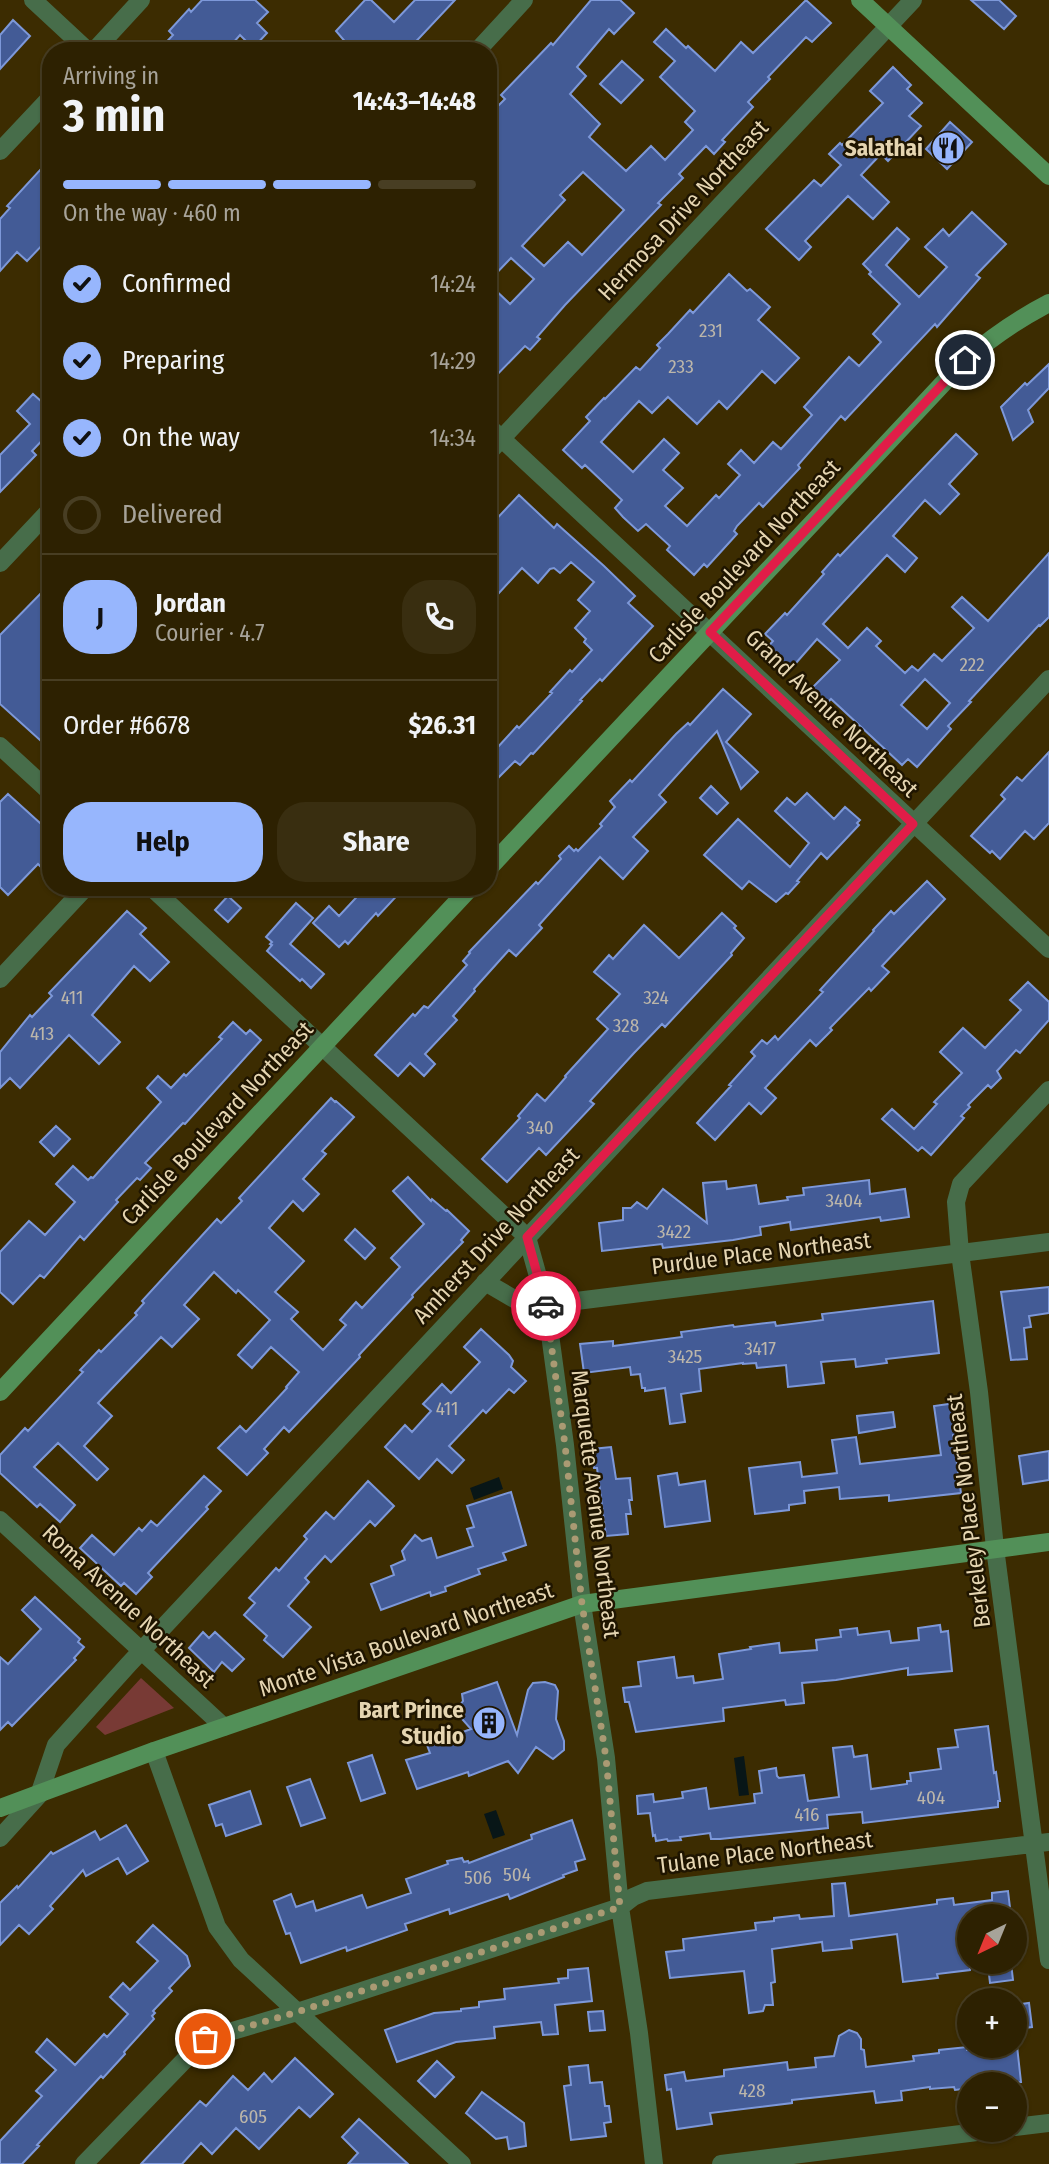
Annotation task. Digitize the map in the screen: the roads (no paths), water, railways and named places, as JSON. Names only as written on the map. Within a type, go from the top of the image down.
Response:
[{"type":"street","points":[[33,0],[78,42]]},
{"type":"street","points":[[102,42],[141,0]]},
{"type":"street","points":[[485,42],[524,0]]},
{"type":"street","points":[[860,0],[1049,176]]},
{"type":"street","name":"Hermosa Drive Northeast","points":[[497,430],[913,0]]},
{"type":"street","points":[[0,151],[42,107]]},
{"type":"street","name":"Carlisle Boulevard Northeast","points":[[497,859],[965,360],[994,335],[1049,303]]},
{"type":"street","name":"Grand Avenue Northeast","points":[[497,434],[1049,949]]},
{"type":"street","points":[[0,563],[42,519]]},
{"type":"street","name":"Amherst Drive Northeast","points":[[0,1838],[39,1795],[56,1745],[140,1651],[1049,679]]},
{"type":"street","points":[[0,746],[42,785]]},
{"type":"street","points":[[0,979],[78,896]]},
{"type":"street","points":[[161,896],[527,1237]]},
{"type":"street","name":"Carlisle Boulevard Northeast","points":[[0,1392],[463,896]]},
{"type":"street","name":"Berkeley Place Northeast","points":[[1049,1090],[961,1184],[956,1202],[995,1548],[1042,1843],[1049,1960]]},
{"type":"street","name":"Marquette Avenue Northeast","points":[[527,1237],[546,1305],[565,1445],[582,1604],[606,1758],[620,1907],[639,2033],[654,2164]]},
{"type":"street","name":"Purdue Place Northeast","points":[[485,1282],[528,1307],[1049,1242]]},
{"type":"street","name":"Roma Avenue Northeast","points":[[0,1520],[224,1727]]},
{"type":"street","name":"Monte Vista Boulevard Northeast","points":[[0,1808],[154,1751],[582,1604],[1049,1542]]},
{"type":"street","points":[[154,1751],[217,1927],[241,1960],[462,2164]]},
{"type":"street","name":"Tulane Place Northeast","points":[[84,2164],[205,2039],[297,2012],[620,1907],[633,1897],[648,1891],[1042,1843]]},
{"type":"street","points":[[1027,2126],[1049,2123]]},
{"type":"street","points":[[721,2164],[957,2134]]},
{"type":"place","name":"Salathai","points":[[948,148]]},
{"type":"place","name":"Bart Prince Studio","points":[[489,1723]]}]
